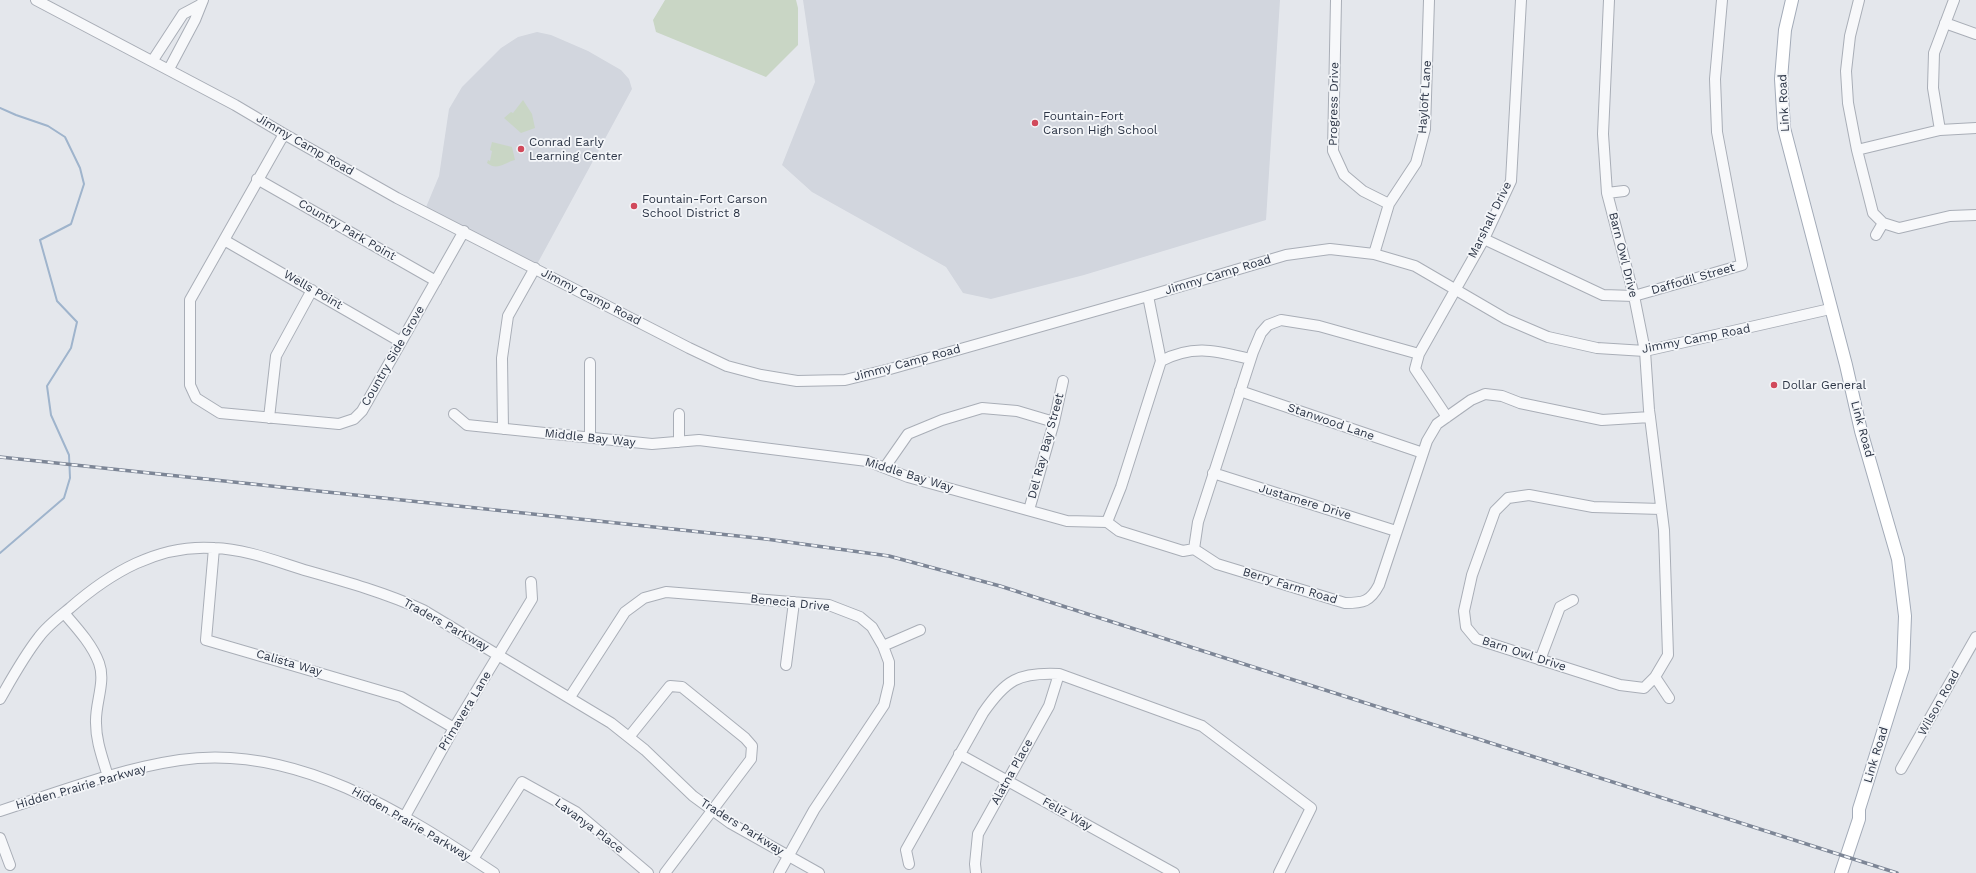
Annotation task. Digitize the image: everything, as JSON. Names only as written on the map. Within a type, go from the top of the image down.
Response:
[{"type":"main road","name":"Link Road","points":[[1792,0],[1785,30],[1781,78],[1784,128],[1830,309],[1846,365],[1861,431],[1898,559],[1905,616],[1903,668],[1859,809],[1853,817],[1835,873]]},
{"type":"main road","name":"Link Road","points":[[1841,873],[1860,819],[1859,809]]},
{"type":"street","name":"Jimmy Camp Road","points":[[36,0],[235,104],[284,134],[397,198],[727,366],[761,375],[797,381],[845,380],[890,369],[1148,296],[1286,254],[1330,249],[1374,254],[1415,266],[1506,320],[1548,337],[1597,348],[1645,351],[1830,309]]},
{"type":"street","points":[[190,0],[201,3]]},
{"type":"street","name":"Progress Drive","points":[[1336,0],[1333,151],[1344,175],[1363,190],[1390,204]]},
{"type":"street","name":"Hayloft Lane","points":[[1374,254],[1390,204],[1416,163],[1425,130],[1429,0]]},
{"type":"street","name":"Marshall Drive","points":[[1447,417],[1415,369],[1419,354],[1484,239],[1511,181],[1521,0]]},
{"type":"street","name":"Barn Owl Drive","points":[[1609,0],[1603,134],[1607,193],[1634,296],[1645,351],[1650,417],[1664,530],[1668,655],[1656,677],[1644,688],[1620,685],[1476,639],[1462,629],[1464,611],[1472,575],[1495,510],[1508,498],[1530,495],[1593,507],[1661,509]]},
{"type":"street","name":"Daffodil Street","points":[[1484,239],[1603,295],[1634,296],[1742,265],[1716,132],[1715,79],[1722,0]]},
{"type":"street","points":[[1859,0],[1850,36],[1846,71],[1848,104],[1857,150],[1873,213],[1883,223],[1899,228],[1950,216],[1976,215]]},
{"type":"street","points":[[1940,130],[1933,88],[1934,53],[1954,0]]},
{"type":"street","points":[[153,60],[183,14],[201,3]]},
{"type":"street","points":[[169,69],[195,20],[201,3]]},
{"type":"street","points":[[1945,23],[1976,34]]},
{"type":"street","points":[[1857,150],[1940,130],[1976,128]]},
{"type":"street","name":"Country Side Grove","points":[[284,134],[257,179],[190,300],[190,385],[196,398],[220,413],[339,424],[354,419],[362,411],[464,231]]},
{"type":"street","name":"Country Park Point","points":[[257,179],[436,282]]},
{"type":"street","points":[[1607,193],[1624,191]]},
{"type":"street","points":[[1876,235],[1883,223]]},
{"type":"street","name":"Wells Point","points":[[224,240],[401,342]]},
{"type":"street","points":[[503,429],[502,358],[508,316],[535,268]]},
{"type":"street","points":[[269,418],[276,356],[312,290]]},
{"type":"street","points":[[1148,296],[1161,361],[1121,487],[1107,522],[1119,532],[1183,551],[1194,549],[1198,522],[1250,359],[1261,333],[1268,325],[1281,320],[1319,326],[1419,354]]},
{"type":"street","points":[[1161,361],[1176,354],[1209,349],[1250,359]]},
{"type":"street","points":[[590,363],[590,438]]},
{"type":"street","name":"Del Ray Bay Street","points":[[1029,510],[1054,422],[1063,381]]},
{"type":"street","name":"Stanwood Lane","points":[[1240,391],[1423,452]]},
{"type":"street","name":"Berry Farm Road","points":[[1194,549],[1217,564],[1345,603],[1359,603],[1373,596],[1379,585],[1423,452],[1437,424],[1471,400],[1485,394],[1502,396],[1520,403],[1602,420],[1650,417]]},
{"type":"street","points":[[885,467],[908,434],[942,420],[982,408],[1017,411],[1054,422]]},
{"type":"street","name":"Middle Bay Way","points":[[454,414],[467,425],[652,444],[699,440],[867,461],[908,477],[1067,521],[1107,522]]},
{"type":"street","points":[[679,442],[680,414]]},
{"type":"street","name":"Justamere Drive","points":[[1214,473],[1396,530]]},
{"type":"street","name":"Traders Parkway","points":[[0,699],[40,636],[64,613],[96,586],[153,555],[183,549],[214,548],[263,558],[397,598],[423,610],[570,697],[610,723],[645,750],[693,796],[713,811],[730,823],[788,857],[819,873]]},
{"type":"street","name":"Calista Way","points":[[214,548],[206,640],[402,697],[454,728]]},
{"type":"street","name":"Primavera Lane","points":[[404,818],[454,728],[532,599],[531,582]]},
{"type":"street","name":"Benecia Drive","points":[[570,697],[625,612],[644,598],[666,592],[829,605],[860,617],[872,627],[883,646],[889,662],[889,684],[884,705],[814,810],[779,873]]},
{"type":"street","points":[[1540,660],[1560,607],[1573,600]]},
{"type":"street","points":[[786,665],[794,602]]},
{"type":"street","points":[[64,613],[81,634],[99,662],[102,676],[96,722],[98,742],[108,776]]},
{"type":"street","points":[[883,646],[920,630]]},
{"type":"street","name":"Wilson Road","points":[[1902,769],[1976,637]]},
{"type":"street","points":[[909,864],[906,850],[982,713],[998,692],[1016,678],[1039,673],[1059,674],[1202,726],[1311,808],[1279,873]]},
{"type":"street","name":"Alatna Place","points":[[976,873],[974,864],[978,834],[1006,780],[1049,706],[1059,674]]},
{"type":"street","points":[[1656,677],[1670,698]]},
{"type":"street","points":[[629,737],[670,686],[682,687],[745,738],[752,746],[751,759],[713,811],[664,873]]},
{"type":"street","name":"Feliz Way","points":[[959,754],[1164,870],[1174,873]]},
{"type":"street","name":"Hidden Prairie Parkway","points":[[0,811],[108,776],[180,760],[219,758],[247,760],[275,765],[337,783],[369,798],[404,818],[494,873]]},
{"type":"street","name":"Lavanya Place","points":[[473,859],[522,782],[576,812],[648,873]]},
{"type":"street","points":[[0,838],[10,865]]},
{"type":"shaded area","name":"Fountain-Fort Carson High School","points":[[803,0],[1280,0],[1266,220],[1084,275],[991,299],[963,293],[946,267],[812,192],[782,165],[815,82]]},
{"type":"shaded area","name":"Conrad Early Learning Center","points":[[537,32],[551,35],[588,51],[621,70],[629,79],[632,89],[535,268],[424,212],[439,176],[449,109],[462,87],[501,48],[518,37]]},
{"type":"green space","points":[[665,0],[796,0],[798,8],[798,45],[766,77],[656,32],[653,20]]},
{"type":"green space","points":[[523,100],[532,114],[535,128],[521,133],[504,118],[511,112],[513,113]]},
{"type":"green space","points":[[492,142],[512,147],[515,160],[501,166],[494,166],[487,163],[488,160],[490,161]]},
{"type":"waterway","points":[[0,108],[48,126],[65,137],[80,168],[84,184],[71,224],[40,240],[57,301],[77,322],[71,348],[47,386],[51,415],[69,455],[70,478],[64,498],[0,553]]},
{"type":"railway","points":[[0,457],[766,539],[889,556],[1000,586],[1897,873]]},
{"type":"place","name":"Fountain-Fort Carson High School","points":[[1035,123]]},
{"type":"place","name":"Conrad Early Learning Center","points":[[521,149]]},
{"type":"place","name":"Fountain-Fort Carson School District 8","points":[[634,206]]},
{"type":"place","name":"Dollar General","points":[[1774,385]]}]
